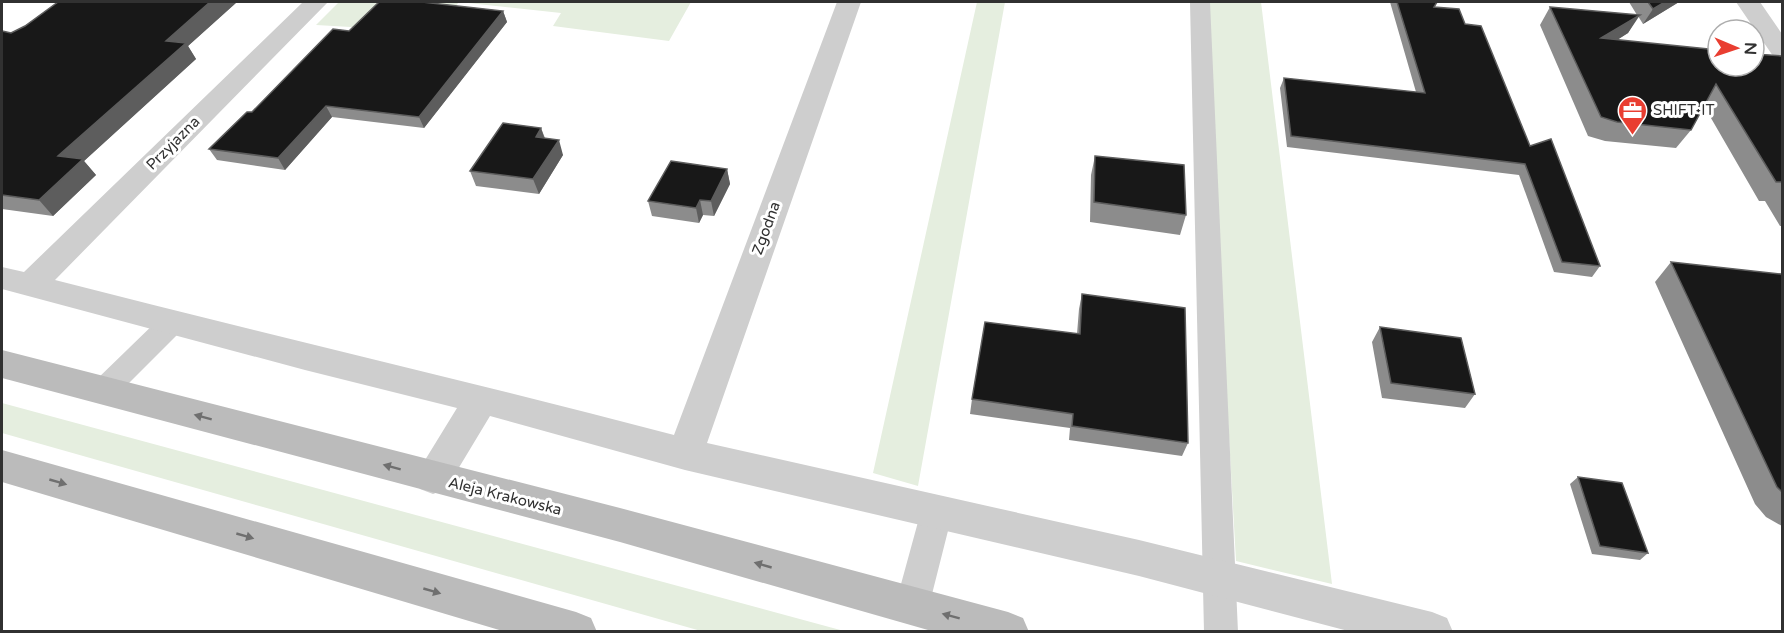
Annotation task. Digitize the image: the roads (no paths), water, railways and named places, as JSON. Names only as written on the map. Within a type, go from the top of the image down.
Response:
[{"type":"main road","name":"Aleja Krakowska","points":[[2,364],[620,525],[1008,632]]},
{"type":"main road","points":[[2,466],[576,632]]},
{"type":"street","name":"Przyjazna","points":[[16,281],[316,2]]},
{"type":"street","name":"Zgodna","points":[[685,454],[849,2]]},
{"type":"street","points":[[1748,2],[1782,51]]},
{"type":"street","points":[[16,281],[172,323],[480,401],[516,408],[685,454],[1221,578],[1432,632]]},
{"type":"street","points":[[433,478],[480,401]]},
{"type":"lane","points":[[1200,2],[1221,632]]},
{"type":"lane","points":[[104,390],[172,323]]},
{"type":"lane","points":[[912,606],[937,511]]},
{"type":"place","name":"SHIFT-IT","points":[[1632,136]]}]
